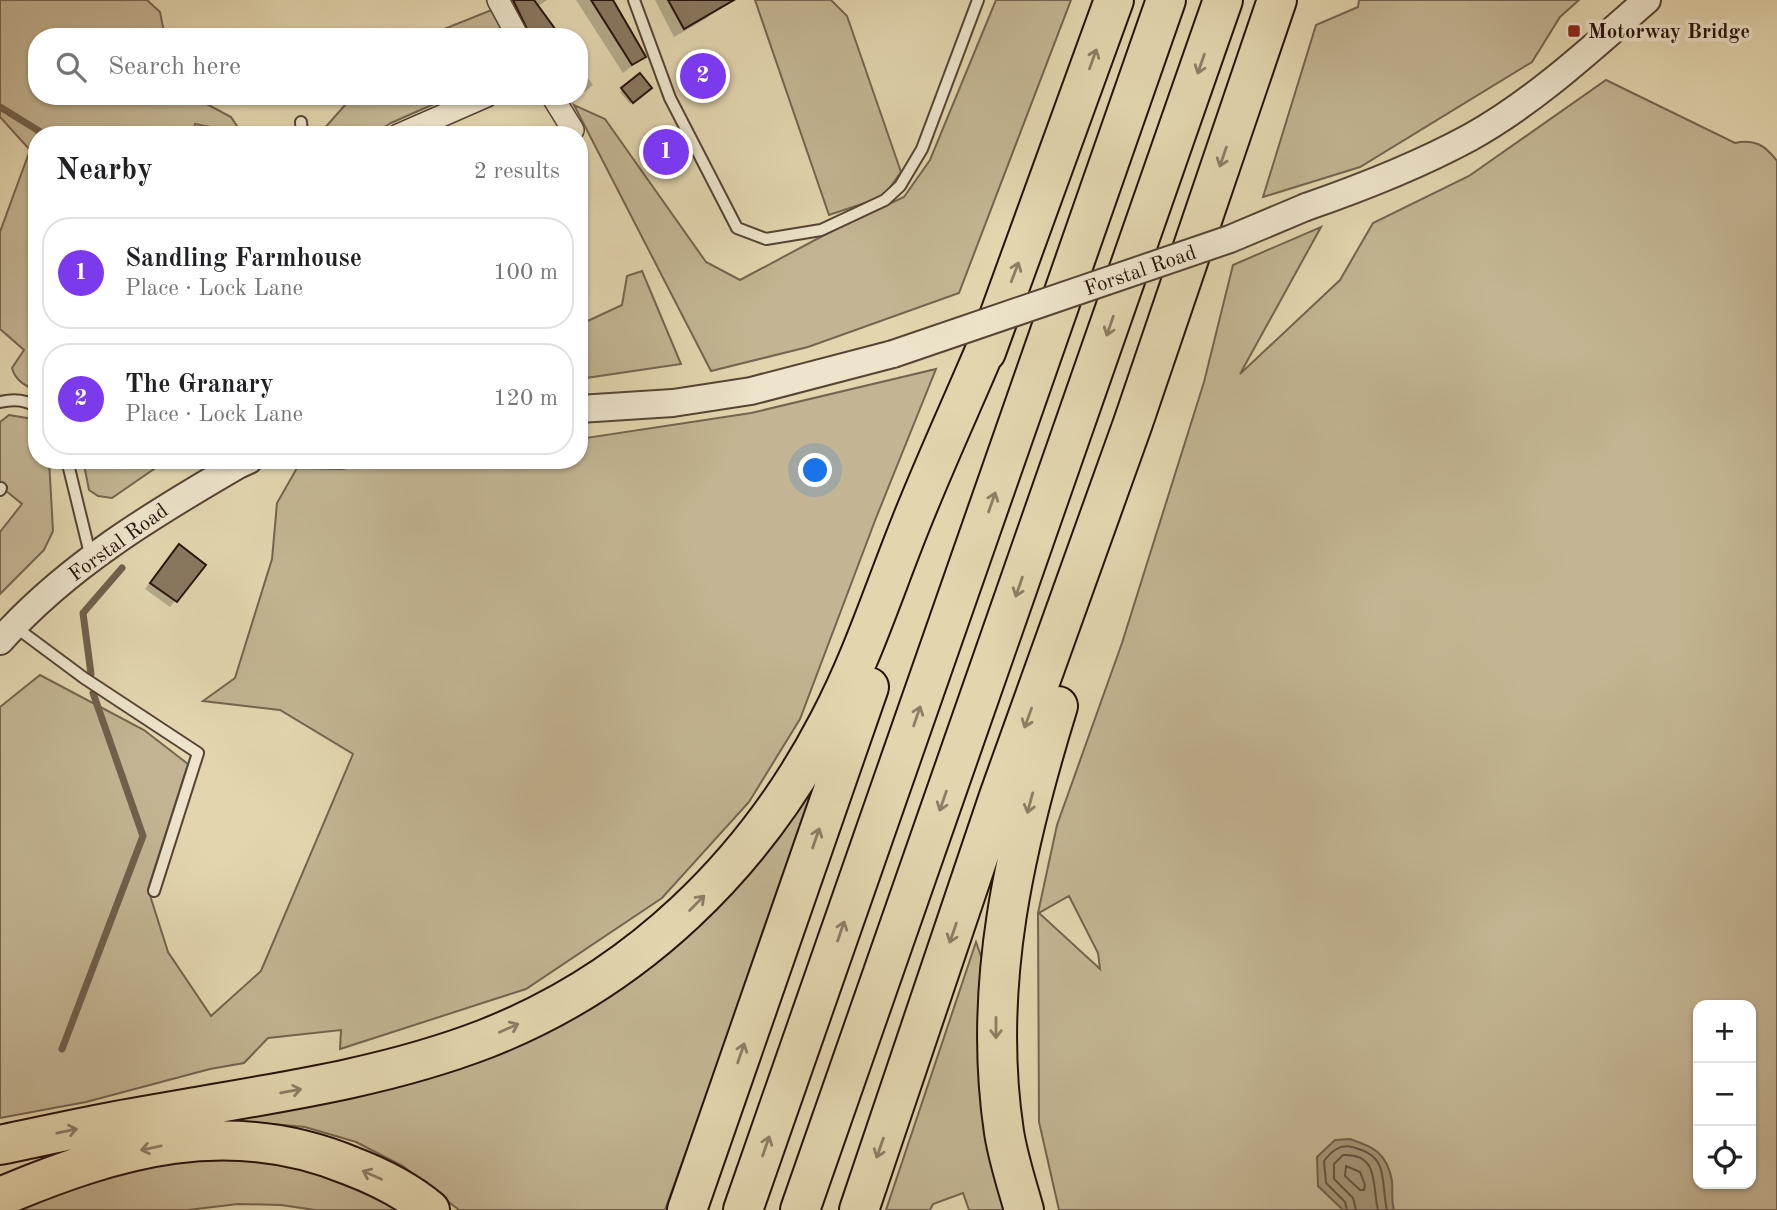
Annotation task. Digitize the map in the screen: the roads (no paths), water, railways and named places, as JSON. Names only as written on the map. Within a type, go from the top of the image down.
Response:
[{"type":"highway","points":[[687,1210],[991,336],[1114,0]]},
{"type":"highway","points":[[743,1210],[1166,0]]},
{"type":"highway","points":[[800,1210],[1223,0]]},
{"type":"highway","points":[[859,1210],[999,796],[1133,423],[1277,0]]},
{"type":"highway","points":[[0,1145],[141,1116],[329,1084],[439,1055],[486,1038],[572,998],[641,951],[678,921],[737,859],[770,818],[803,768],[828,723],[853,672],[912,519],[991,336]]},
{"type":"highway","points":[[1024,1210],[1004,1135],[1000,1101],[996,1050],[998,970],[1024,825],[1077,644],[1133,423]]},
{"type":"highway","points":[[0,1197],[98,1161],[188,1141],[222,1139],[284,1144],[333,1158],[395,1185],[430,1210]]},
{"type":"street","points":[[498,0],[513,28]]},
{"type":"street","name":"Forstal Road","points":[[588,408],[673,402],[751,391],[893,354],[1230,239],[1416,164],[1470,137],[1526,101],[1647,0]]},
{"type":"street","points":[[419,126],[466,105]]},
{"type":"street","points":[[558,105],[571,126]]},
{"type":"street","name":"Forstal Road","points":[[7,633],[91,558],[148,517],[229,469]]},
{"type":"lane","points":[[634,0],[670,98],[737,228],[766,239],[821,230],[885,200],[900,186],[922,149],[978,0]]},
{"type":"lane","points":[[301,122],[301,126]]},
{"type":"lane","points":[[0,402],[28,402]]},
{"type":"lane","points":[[69,469],[91,558]]},
{"type":"lane","points":[[7,633],[84,678],[198,753],[154,891]]},
{"type":"water","points":[[1350,1139],[1373,1148],[1387,1164],[1392,1181],[1394,1210],[1343,1210],[1318,1186],[1317,1157],[1335,1140]]},
{"type":"waterway","points":[[0,107],[31,126]]},
{"type":"waterway","points":[[91,674],[83,613],[122,568]]},
{"type":"waterway","points":[[62,1049],[143,836],[93,693]]},
{"type":"place","name":"Motorway Bridge","points":[[1574,31]]},
{"type":"place","name":"The Granary","points":[[703,76]]},
{"type":"place","name":"Sandling Farmhouse","points":[[666,152]]}]
